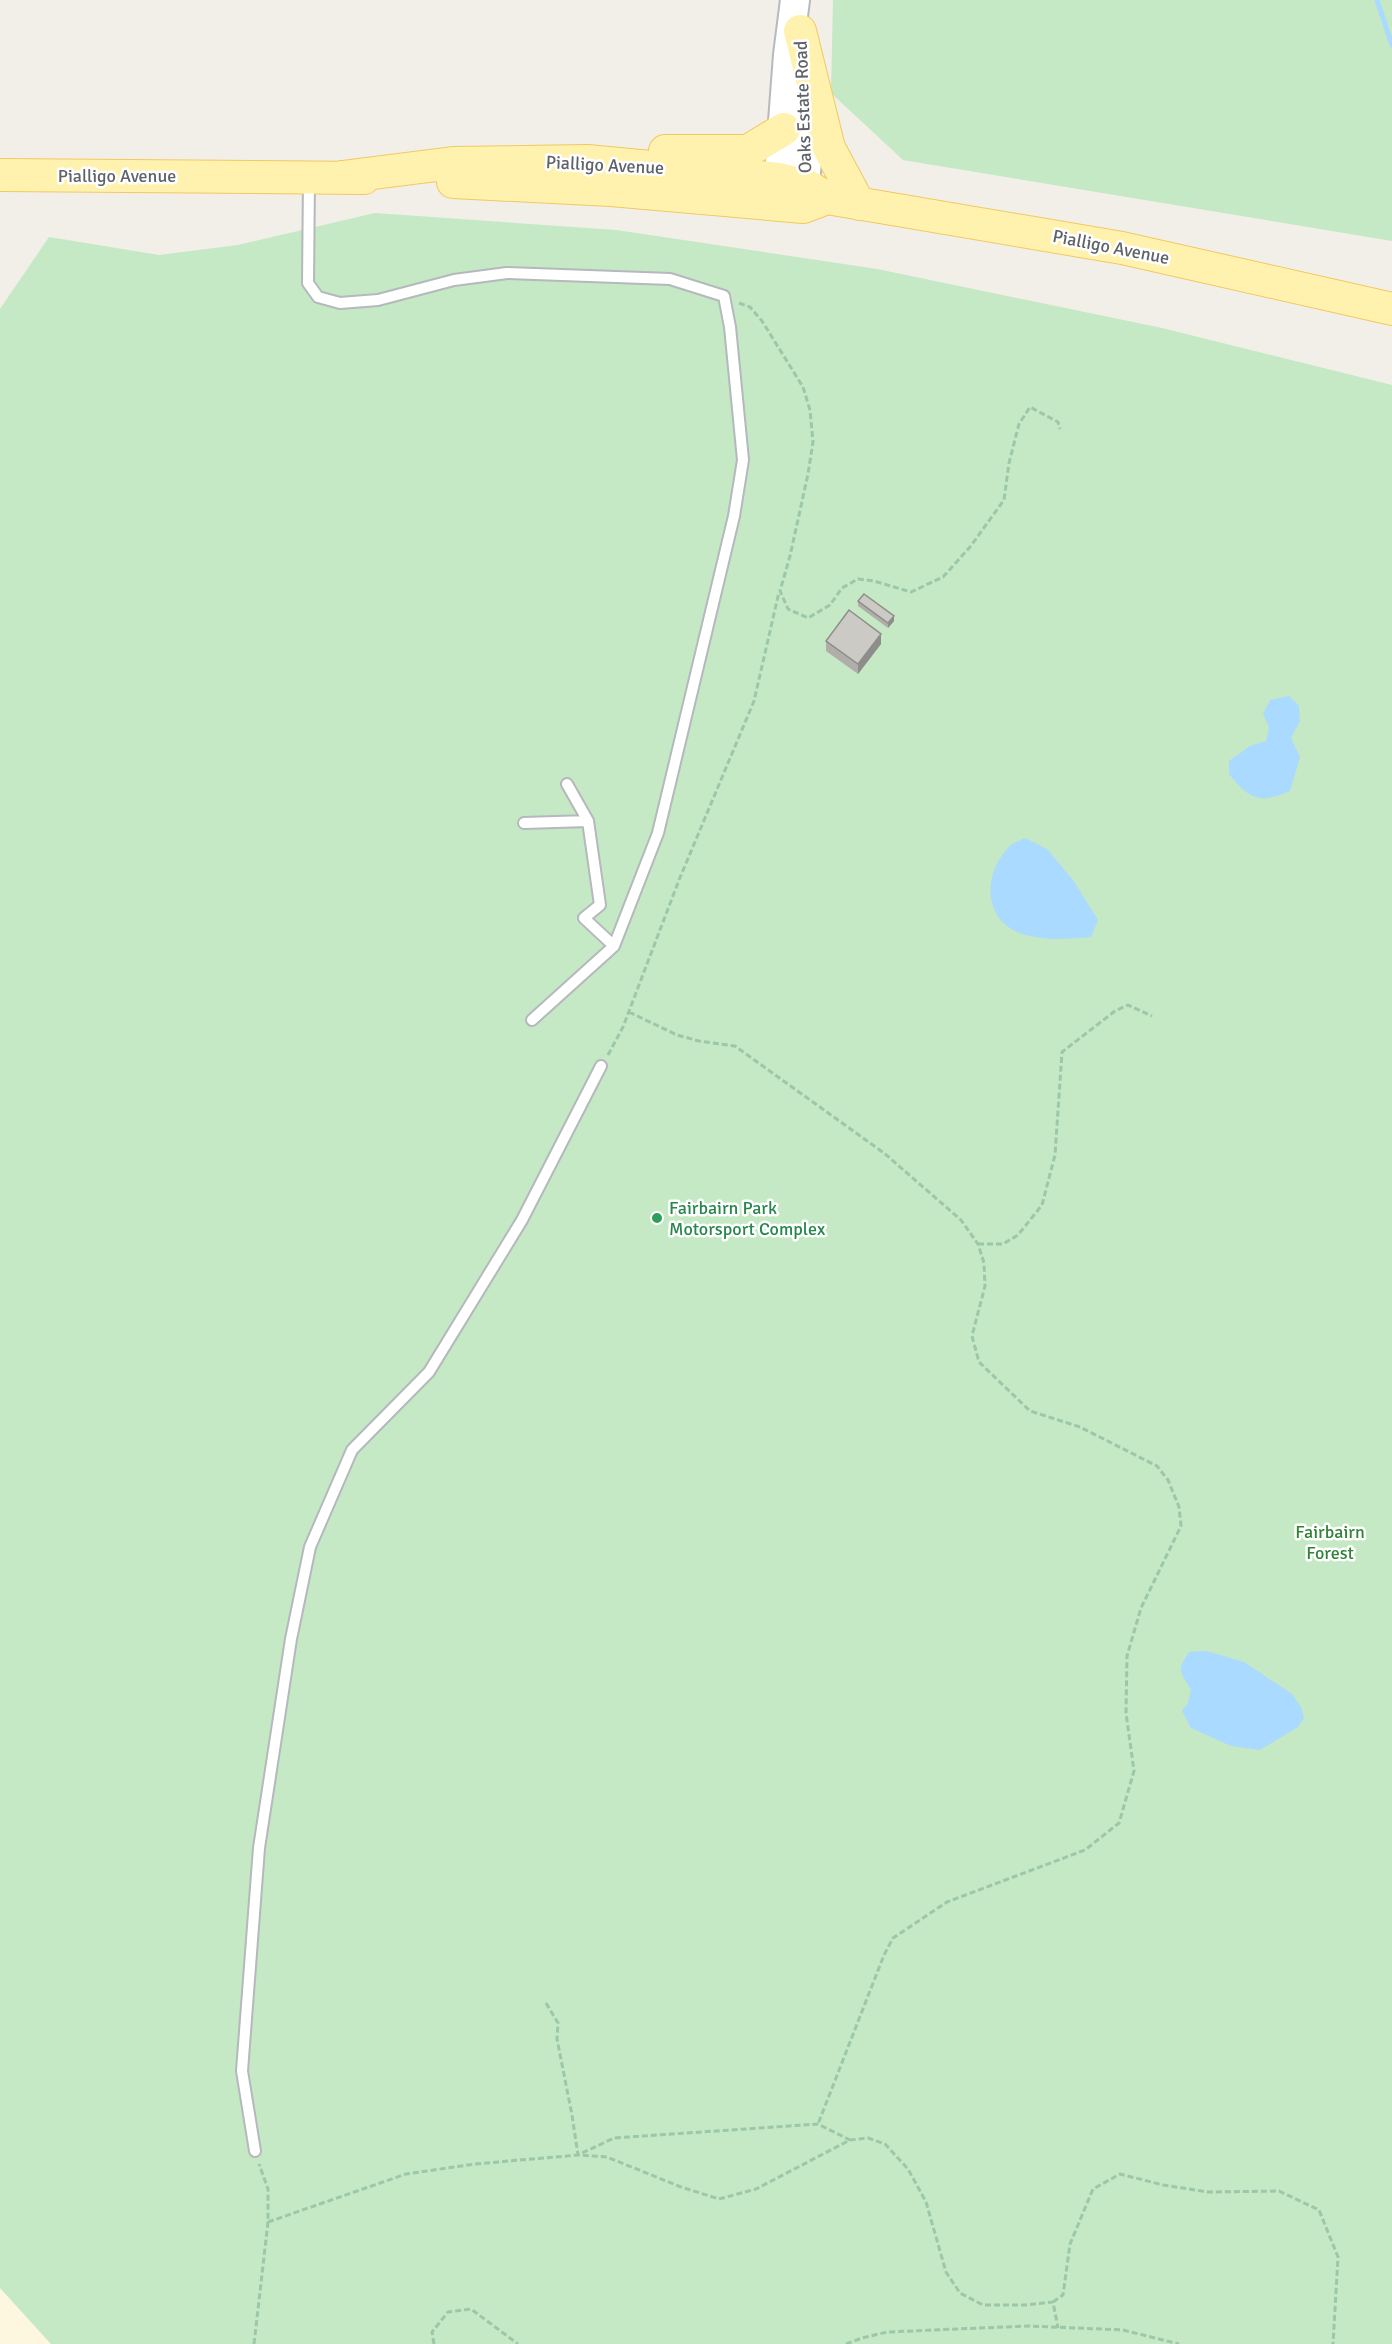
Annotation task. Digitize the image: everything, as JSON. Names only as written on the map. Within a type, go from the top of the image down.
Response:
[{"type":"main road","name":"Oaks Estate Road","points":[[796,12],[788,55],[784,129],[798,195]]},
{"type":"main road","name":"Oaks Estate Road","points":[[796,12],[807,120],[798,195]]},
{"type":"main road","points":[[796,12],[829,148],[859,204]]},
{"type":"main road","points":[[587,160],[631,151],[748,151],[784,129]]},
{"type":"main road","name":"Pialligo Avenue","points":[[342,177],[453,163],[587,160],[1122,248],[1392,309]]},
{"type":"main road","name":"Pialligo Avenue","points":[[0,175],[342,177],[611,190],[798,195]]},
{"type":"lane","points":[[309,177],[308,283],[318,297],[340,303],[378,300],[454,280],[507,273],[670,279],[724,296],[730,327],[743,460],[734,516],[658,833],[614,946],[532,1020]]},
{"type":"lane","points":[[567,784],[588,821],[600,905],[584,918],[614,946]]},
{"type":"lane","points":[[524,823],[588,821]]},
{"type":"lane","points":[[255,2151],[242,2071],[259,1848],[291,1639],[310,1547],[352,1450],[429,1372],[522,1220],[601,1066]]},
{"type":"path","points":[[601,1066],[629,1012],[679,880],[754,701],[808,474],[813,442],[810,410],[803,387],[762,321],[750,307],[724,296]]},
{"type":"path","points":[[780,591],[788,609],[808,618],[830,605],[842,588],[858,579],[874,581],[911,592],[943,578],[970,548],[1004,500],[1019,424],[1030,407],[1058,422],[1060,429]]},
{"type":"path","points":[[978,1244],[1003,1244],[1011,1240],[1018,1235],[1042,1205],[1056,1155],[1062,1052],[1115,1011],[1128,1005],[1152,1016]]},
{"type":"path","points":[[629,1012],[677,1035],[735,1046],[884,1153],[961,1220],[978,1244],[984,1263],[985,1286],[972,1336],[979,1362],[1030,1411],[1080,1427],[1157,1466],[1168,1480],[1179,1507],[1181,1526],[1142,1608],[1127,1656],[1126,1713],[1134,1771],[1119,1823],[1085,1850],[947,1902],[893,1938],[884,1954],[818,2124]]},
{"type":"path","points":[[546,2003],[558,2022],[557,2039],[578,2155]]},
{"type":"path","points":[[578,2155],[614,2138],[818,2124],[850,2140]]},
{"type":"path","points":[[268,2222],[406,2174],[475,2164],[578,2155],[607,2157],[681,2187],[719,2199],[756,2189],[850,2140],[868,2138],[885,2144],[908,2169],[927,2202],[946,2272],[960,2293],[982,2305],[1053,2302],[1063,2295],[1070,2244],[1093,2189],[1120,2174],[1163,2186],[1208,2192],[1279,2191],[1319,2210],[1338,2258],[1333,2344]]},
{"type":"path","points":[[254,2344],[268,2222],[268,2189],[255,2151]]},
{"type":"path","points":[[1053,2302],[1058,2328]]},
{"type":"path","points":[[434,2344],[432,2332],[447,2312],[471,2309],[518,2344]]},
{"type":"path","points":[[846,2344],[887,2332],[1028,2326],[1124,2330],[1179,2344]]},
{"type":"shaded area","points":[[0,2288],[51,2344],[0,2344]]},
{"type":"green space","points":[[833,0],[1392,0],[1392,241],[903,160],[831,93]]},
{"type":"green space","name":"Fairbairn Park Motorsport Complex","points":[[375,213],[616,230],[877,269],[1162,328],[1392,385],[1392,2344],[51,2344],[0,2288],[0,309],[49,237],[159,255],[238,245]]},
{"type":"water","points":[[1289,696],[1299,706],[1300,721],[1291,738],[1300,757],[1290,791],[1270,797],[1256,797],[1243,789],[1229,774],[1229,761],[1250,746],[1266,741],[1269,727],[1263,714],[1270,700]]},
{"type":"water","points":[[1025,838],[1047,849],[1073,880],[1098,920],[1091,937],[1039,938],[1009,928],[1000,919],[991,896],[994,870],[1010,846]]},
{"type":"water","points":[[1206,1651],[1244,1662],[1292,1694],[1301,1707],[1304,1718],[1298,1727],[1260,1750],[1231,1746],[1191,1728],[1182,1711],[1188,1703],[1191,1690],[1181,1668],[1189,1652]]},
{"type":"building","points":[[864,594],[894,616],[888,623],[858,601]]},
{"type":"building","points":[[849,610],[881,634],[858,664],[826,641]]},
{"type":"waterway","points":[[1377,0],[1392,45]]},
{"type":"place","name":"Fairbairn Park Motorsport Complex","points":[[657,1218]]},
{"type":"park label","name":"Fairbairn Forest","points":[[1330,1542]]}]
